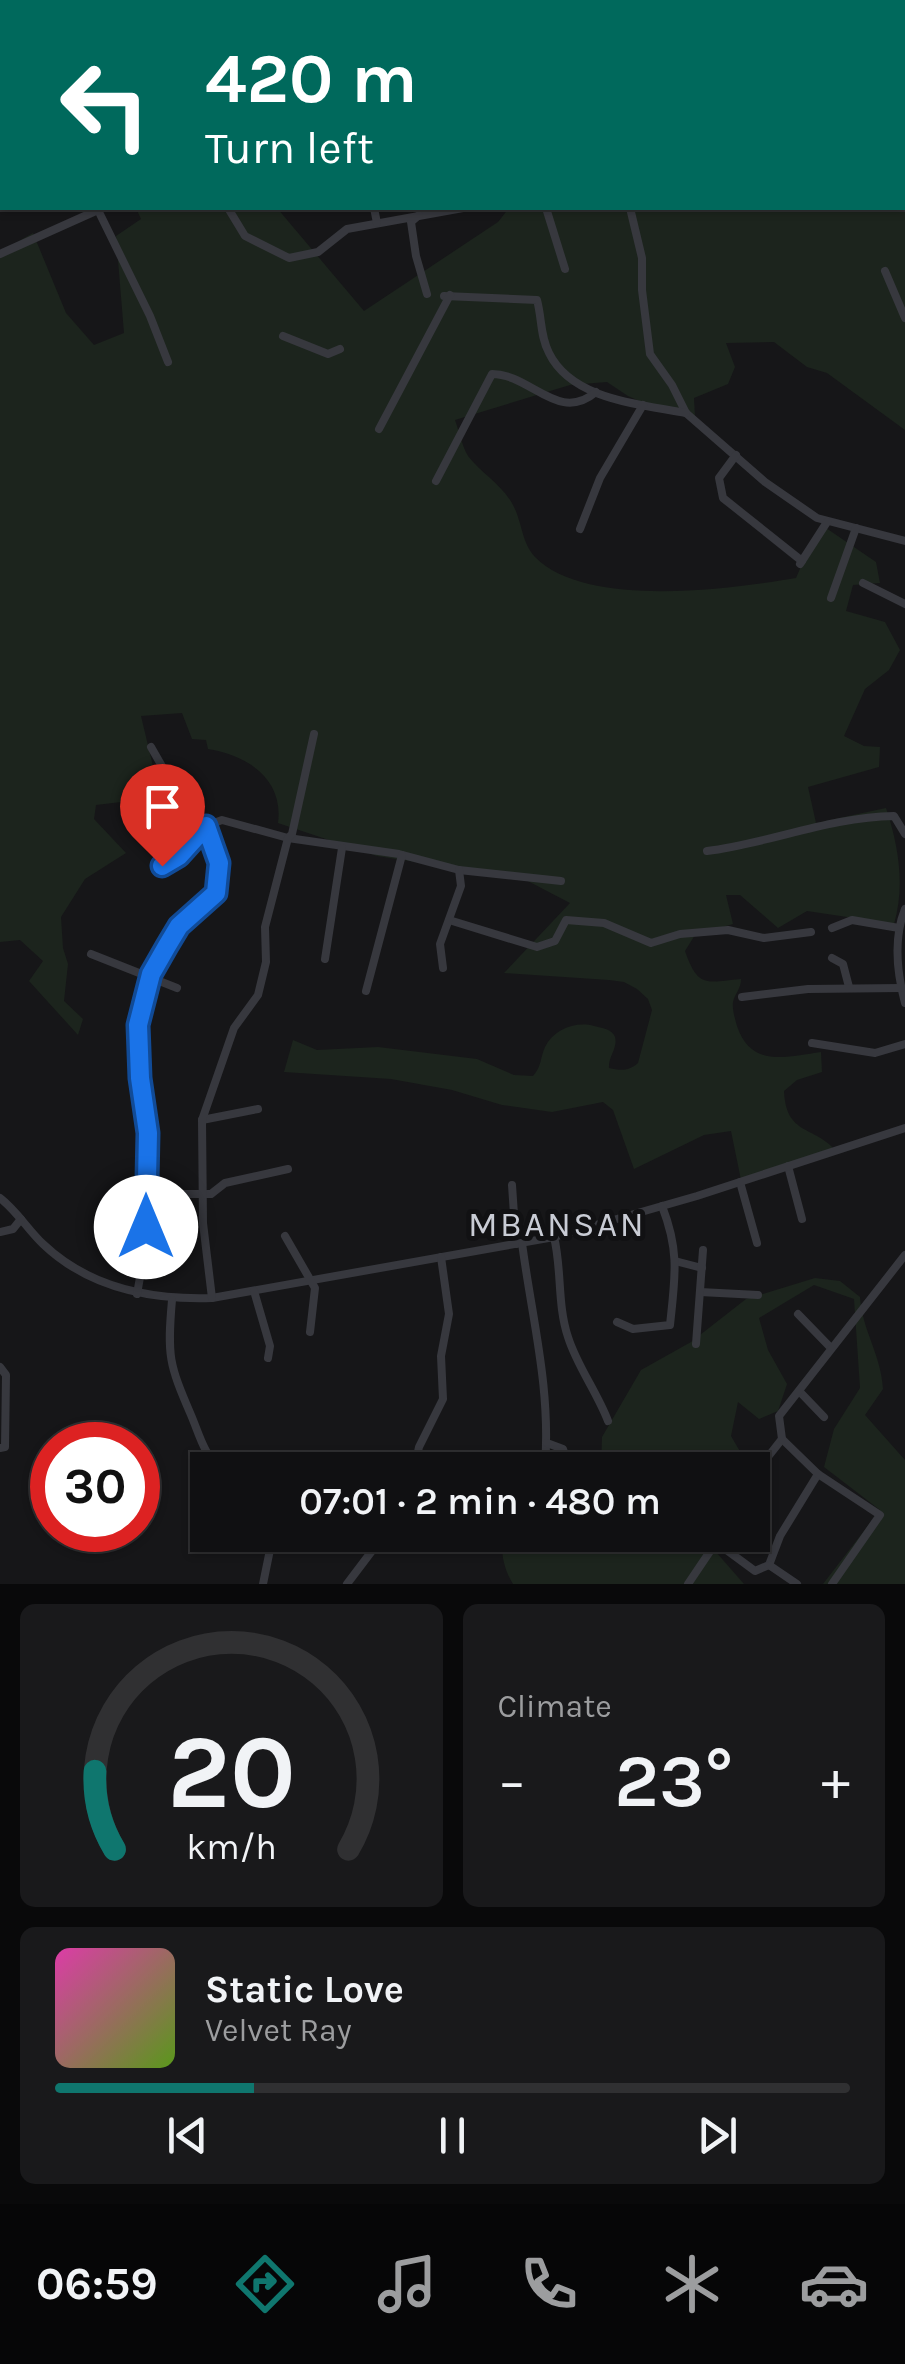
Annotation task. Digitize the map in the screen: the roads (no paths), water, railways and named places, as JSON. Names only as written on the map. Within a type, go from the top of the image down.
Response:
[{"type":"street","points":[[0,254],[96,210]]},
{"type":"street","points":[[98,210],[168,362]]},
{"type":"street","points":[[229,210],[245,236],[289,258],[318,252],[347,229],[449,210]]},
{"type":"street","points":[[374,210],[377,223]]},
{"type":"street","points":[[547,210],[565,269]]},
{"type":"street","points":[[630,210],[642,258],[650,354],[686,414],[765,482],[827,522],[905,541]]},
{"type":"street","points":[[420,214],[411,222],[427,294]]},
{"type":"street","points":[[885,271],[905,318]]},
{"type":"street","points":[[379,429],[447,295],[537,300],[549,355],[574,384],[686,414]]},
{"type":"street","points":[[283,336],[328,354],[340,349]]},
{"type":"street","points":[[436,481],[492,374],[504,374],[566,405],[585,401],[596,392]]},
{"type":"street","points":[[580,529],[600,478],[643,405]]},
{"type":"street","points":[[736,455],[719,478],[724,498],[800,563],[827,522]]},
{"type":"street","points":[[830,598],[856,528]]},
{"type":"street","points":[[863,583],[905,604]]},
{"type":"street","points":[[212,1298],[203,1194],[202,1120],[234,1028],[258,995],[266,962],[265,927],[292,834],[314,734]]},
{"type":"street","points":[[137,1294],[149,1202],[148,1133],[138,1025],[149,980],[179,926],[216,893],[219,863],[206,826],[175,789],[150,748]]},
{"type":"street","points":[[706,851],[746,846],[866,816],[894,816],[905,834]]},
{"type":"street","points":[[162,866],[179,856],[206,826],[222,820],[288,838],[402,855],[459,870],[561,881]]},
{"type":"street","points":[[325,959],[342,848]]},
{"type":"street","points":[[366,991],[402,855]]},
{"type":"street","points":[[443,968],[440,944],[461,886],[459,870]]},
{"type":"street","points":[[904,913],[897,966],[905,1003]]},
{"type":"street","points":[[448,920],[537,947],[555,941],[566,920],[604,923],[651,943],[680,934],[728,930],[764,938],[810,932]]},
{"type":"street","points":[[832,928],[852,920],[899,928]]},
{"type":"street","points":[[91,954],[177,988]]},
{"type":"street","points":[[832,958],[843,964],[849,987]]},
{"type":"street","points":[[742,997],[849,987],[901,988]]},
{"type":"street","points":[[812,1043],[875,1052],[905,1044]]},
{"type":"street","points":[[202,1120],[258,1109]]},
{"type":"street","points":[[0,1198],[42,1244],[80,1272],[137,1294],[172,1300],[212,1298],[554,1237],[905,1128]]},
{"type":"street","points":[[788,1166],[802,1219]]},
{"type":"street","points":[[149,1202],[171,1194],[212,1194],[226,1183],[288,1170]]},
{"type":"street","points":[[740,1182],[756,1243]]},
{"type":"street","points":[[512,1185],[518,1244],[546,1382],[546,1452]]},
{"type":"street","points":[[617,1322],[633,1329],[670,1325],[674,1236],[662,1206]]},
{"type":"street","points":[[0,1232],[13,1229],[21,1219]]},
{"type":"street","points":[[286,1236],[314,1288],[310,1332]]},
{"type":"street","points":[[554,1237],[568,1340],[608,1421]]},
{"type":"street","points":[[696,1344],[703,1250]]},
{"type":"street","points":[[832,1584],[880,1515],[818,1474],[782,1440],[778,1416],[905,1255]]},
{"type":"street","points":[[419,1452],[444,1400],[441,1356],[449,1314],[441,1257]]},
{"type":"street","points":[[675,1261],[702,1268]]},
{"type":"street","points":[[254,1291],[270,1346],[268,1358]]},
{"type":"street","points":[[700,1292],[758,1296]]},
{"type":"street","points":[[172,1300],[168,1341],[175,1380],[205,1452]]},
{"type":"street","points":[[798,1314],[830,1347]]},
{"type":"street","points":[[0,1367],[6,1375],[5,1447],[0,1448]]},
{"type":"street","points":[[800,1392],[824,1417]]},
{"type":"street","points":[[770,1455],[782,1440]]},
{"type":"street","points":[[547,1442],[564,1452]]},
{"type":"street","points":[[734,1552],[755,1571],[770,1565],[780,1536],[818,1474]]},
{"type":"street","points":[[263,1584],[270,1552]]},
{"type":"street","points":[[347,1584],[371,1552]]},
{"type":"street","points":[[688,1584],[710,1552]]},
{"type":"street","points":[[770,1565],[797,1584]]},
{"type":"district","name":"MBANSAN","points":[[557,1224]]}]
